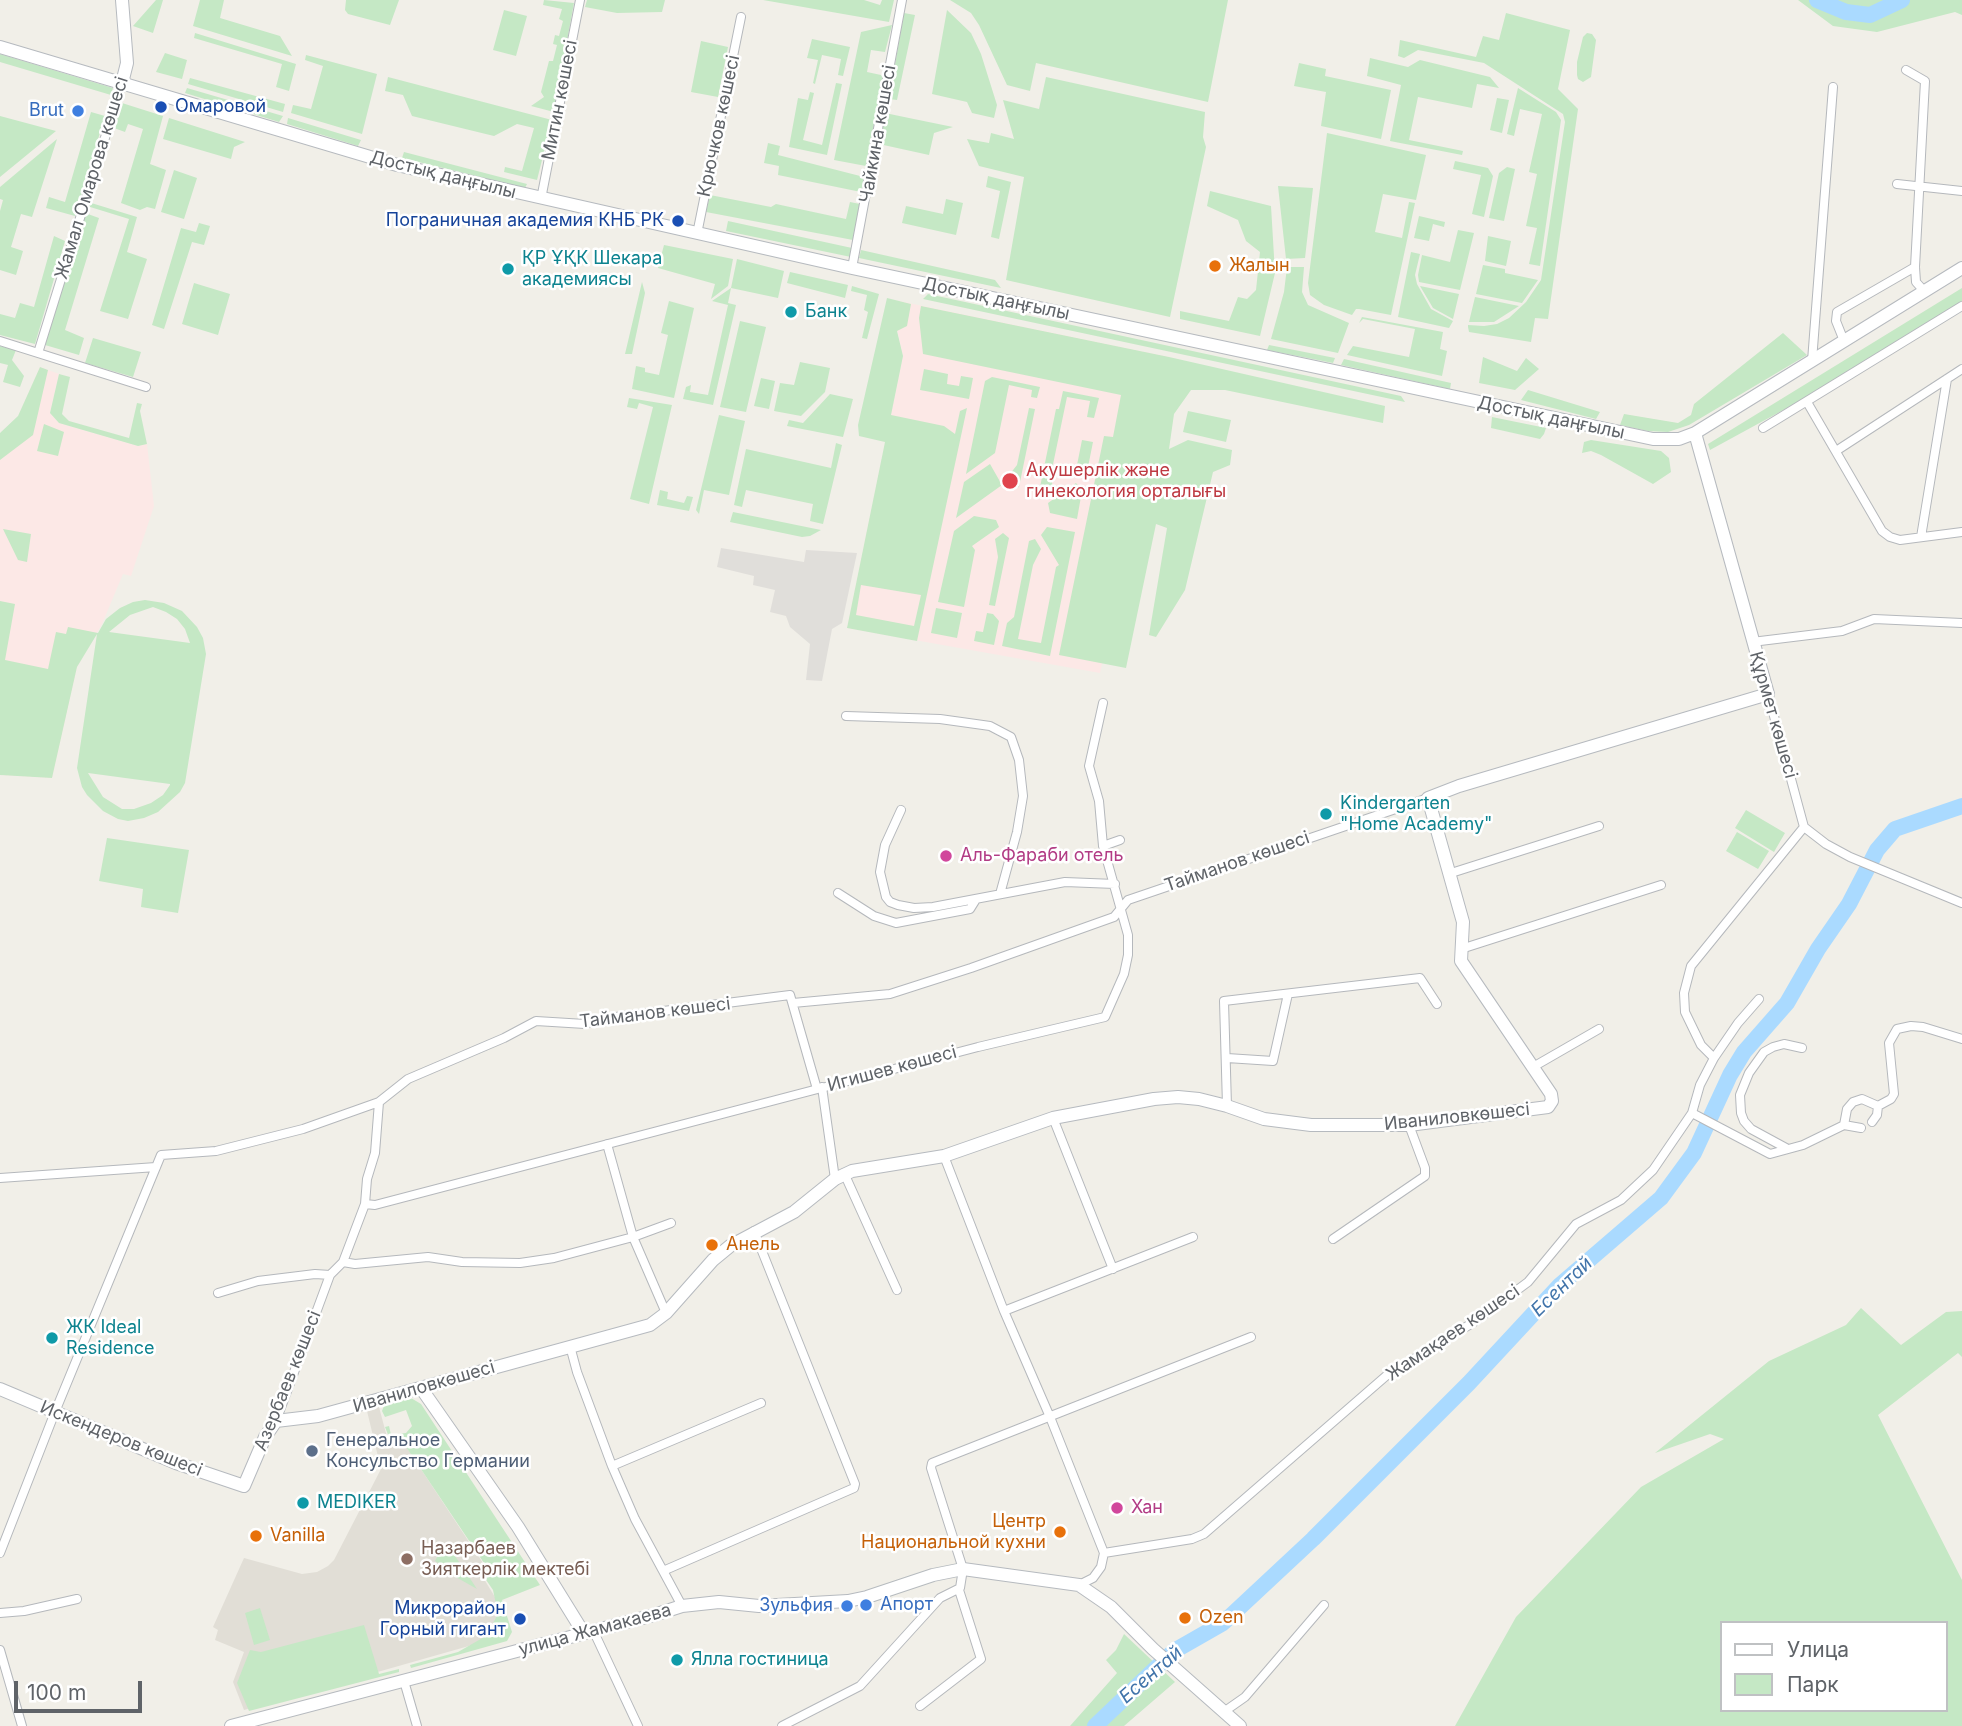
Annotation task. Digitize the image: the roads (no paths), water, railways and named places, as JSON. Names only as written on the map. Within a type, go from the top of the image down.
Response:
[{"type":"street","name":"Жамал Омарова көшесі","points":[[38,353],[127,62],[122,0]]},
{"type":"street","name":"Митин көшесі","points":[[541,199],[580,0]]},
{"type":"street","name":"Чайкина көшесі","points":[[852,268],[902,0]]},
{"type":"street","name":"Крючков көшесі","points":[[697,234],[741,17]]},
{"type":"street","name":"Достық даңғылы","points":[[0,47],[360,155],[541,199],[852,268],[1664,440],[1679,439],[1695,433],[1962,268]]},
{"type":"street","points":[[1906,70],[1925,81],[1915,267],[1916,282],[1925,292]]},
{"type":"street","points":[[1812,361],[1833,87]]},
{"type":"street","points":[[1896,184],[1962,191]]},
{"type":"street","points":[[1844,341],[1836,321],[1837,312],[1915,267]]},
{"type":"street","points":[[1763,428],[1962,306]]},
{"type":"street","points":[[0,341],[146,387]]},
{"type":"street","points":[[1836,451],[1962,369]]},
{"type":"street","points":[[1921,537],[1947,379]]},
{"type":"street","points":[[1807,402],[1882,531],[1900,540],[1962,532]]},
{"type":"street","name":"Құрмет көшесі","points":[[1695,433],[1804,827]]},
{"type":"street","points":[[1752,642],[1842,631],[1874,619],[1962,623]]},
{"type":"street","name":"Тайманов көшесі","points":[[156,1167],[161,1155],[216,1151],[241,1145],[303,1129],[379,1102],[408,1079],[504,1038],[536,1021],[585,1024],[600,1019],[790,995],[793,1003],[890,994],[1022,951],[1114,917],[1128,900],[1459,786],[1768,694]]},
{"type":"street","name":"Игишев көшесі","points":[[366,1204],[375,1205],[819,1088],[1105,1017],[1124,974],[1128,935],[1103,846],[1099,801],[1089,766],[1103,703]]},
{"type":"street","points":[[846,716],[940,719],[990,726],[1011,737],[1020,760],[1023,796],[1017,832],[1000,894]]},
{"type":"street","name":"Иваниловкөшесі","points":[[276,1420],[318,1416],[650,1325],[666,1314],[713,1260],[730,1246],[794,1212],[840,1176],[944,1156],[1053,1118],[1178,1097],[1227,1106],[1264,1119],[1311,1125],[1409,1125],[1548,1107],[1552,1101],[1551,1094],[1461,961],[1463,922],[1428,798]]},
{"type":"street","points":[[901,810],[881,859],[880,872],[886,897],[898,905],[914,908],[975,901],[1065,882],[1115,884]]},
{"type":"street","points":[[1448,874],[1599,826]]},
{"type":"street","points":[[1714,1058],[1701,1045],[1685,1012],[1684,993],[1691,966],[1804,827],[1826,844],[1858,860],[1962,903]]},
{"type":"street","points":[[1103,846],[1119,840]]},
{"type":"street","points":[[1461,949],[1661,885]]},
{"type":"street","points":[[838,892],[874,916],[896,923],[971,909],[975,901]]},
{"type":"street","points":[[1227,1106],[1224,1001],[1420,978],[1437,1004]]},
{"type":"street","points":[[1227,1058],[1273,1061],[1288,994]]},
{"type":"street","name":"Жамақаев көшесі","points":[[1104,1553],[1192,1539],[1204,1534],[1387,1376],[1474,1322],[1528,1282],[1576,1224],[1621,1200],[1638,1186],[1670,1147],[1692,1113],[1700,1085],[1714,1058],[1759,999]]},
{"type":"street","points":[[793,1003],[819,1088],[840,1176],[897,1290]]},
{"type":"street","points":[[1878,1106],[1891,1099],[1894,1094],[1889,1043],[1897,1029],[1904,1026],[1923,1027],[1962,1039]]},
{"type":"street","points":[[1533,1067],[1599,1029]]},
{"type":"street","points":[[1786,1148],[1751,1129],[1744,1121],[1739,1105],[1740,1095],[1746,1078],[1764,1052],[1784,1044],[1802,1048]]},
{"type":"street","points":[[1844,1125],[1847,1109],[1853,1102],[1862,1099],[1878,1106]]},
{"type":"street","name":"Азербаев көшесі","points":[[244,1486],[265,1437],[276,1420],[330,1275],[343,1262],[366,1204],[368,1179],[375,1153],[379,1102]]},
{"type":"street","points":[[1872,1122],[1877,1115],[1878,1106]]},
{"type":"street","points":[[1692,1113],[1770,1154],[1803,1145],[1844,1125],[1861,1128]]},
{"type":"street","points":[[1053,1118],[1113,1269]]},
{"type":"street","points":[[1333,1238],[1424,1176],[1425,1168],[1409,1125]]},
{"type":"street","points":[[607,1144],[633,1237],[666,1314]]},
{"type":"street","points":[[944,1156],[1004,1311],[1104,1553],[1101,1567],[1093,1578],[1079,1585]]},
{"type":"street","points":[[0,1178],[156,1167],[0,1553]]},
{"type":"street","points":[[343,1262],[355,1264],[428,1257],[462,1262],[520,1263],[554,1258],[633,1237],[671,1223]]},
{"type":"street","points":[[663,1572],[854,1488],[855,1484],[754,1231]]},
{"type":"street","points":[[1004,1311],[1193,1237]]},
{"type":"street","points":[[219,1293],[258,1281],[315,1274],[330,1275]]},
{"type":"street","points":[[920,1706],[981,1659],[960,1589],[963,1569],[931,1468],[932,1463],[1251,1337]]},
{"type":"street","points":[[570,1346],[612,1466],[635,1519],[682,1606]]},
{"type":"street","points":[[421,1388],[588,1631],[638,1726]]},
{"type":"street","name":"Искендеров көшесі","points":[[0,1389],[176,1463],[244,1486]]},
{"type":"street","points":[[612,1466],[761,1403]]},
{"type":"street","points":[[963,1569],[1079,1585],[1111,1607],[1153,1649],[1240,1726]]},
{"type":"street","name":"улица Жамакаева","points":[[231,1726],[682,1606],[719,1602],[759,1606],[848,1601],[933,1575],[963,1569]]},
{"type":"street","points":[[782,1726],[860,1686],[940,1598],[960,1589]]},
{"type":"street","points":[[0,1613],[24,1611],[77,1599]]},
{"type":"street","points":[[1225,1711],[1245,1696],[1324,1605]]},
{"type":"street","points":[[0,1650],[22,1726]]},
{"type":"street","points":[[404,1681],[416,1726]]},
{"type":"waterway","points":[[1817,0],[1846,12],[1870,15],[1902,0]]},
{"type":"waterway","name":"Есентай","points":[[1095,1726],[1174,1651],[1223,1623],[1313,1539],[1469,1383],[1560,1285],[1661,1198],[1694,1153],[1730,1075],[1744,1052],[1787,1003],[1818,949],[1849,904],[1877,850],[1895,829],[1962,806]]},
{"type":"place","name":"Омаровой","points":[[161,107]]},
{"type":"place","name":"Brut","points":[[78,111]]},
{"type":"place","name":"Пограничная академия КНБ РК","points":[[678,221]]},
{"type":"place","name":"Жалын","points":[[1215,266]]},
{"type":"place","name":"ҚР ҰҚК Шекара академиясы","points":[[508,269]]},
{"type":"place","name":"Банк","points":[[791,312]]},
{"type":"place","name":"Акушерлік және гинекология орталығы","points":[[1010,481]]},
{"type":"place","name":"Kindergarten \"Home Academy\"","points":[[1326,814]]},
{"type":"place","name":"Аль-Фараби отель","points":[[946,856]]},
{"type":"place","name":"Анель","points":[[712,1245]]},
{"type":"place","name":"ЖК Ideal Residence","points":[[52,1338]]},
{"type":"place","name":"Генеральное Консульство Германии","points":[[312,1451]]},
{"type":"place","name":"MEDIKER","points":[[303,1503]]},
{"type":"place","name":"Хан","points":[[1117,1508]]},
{"type":"place","name":"Центр Национальной кухни","points":[[1060,1532]]},
{"type":"place","name":"Vanilla","points":[[256,1536]]},
{"type":"place","name":"Назарбаев Зияткерлік мектебі","points":[[407,1559]]},
{"type":"place","name":"Апорт","points":[[866,1605]]},
{"type":"place","name":"Зульфия","points":[[847,1606]]},
{"type":"place","name":"Ozen","points":[[1185,1618]]},
{"type":"place","name":"Микрорайон Горный гигант","points":[[520,1619]]},
{"type":"place","name":"Ялла гостиница","points":[[677,1660]]}]
